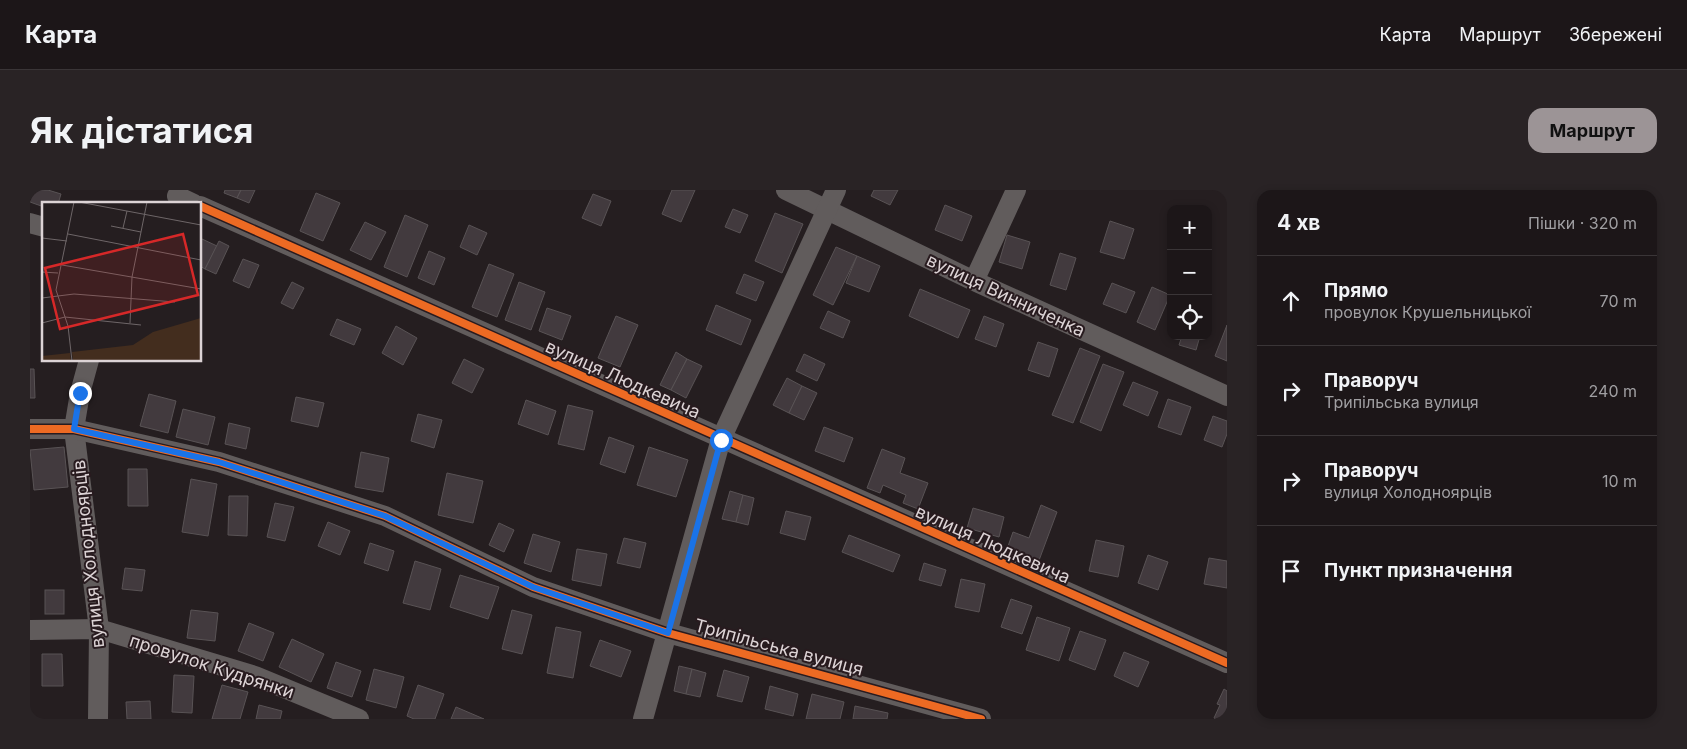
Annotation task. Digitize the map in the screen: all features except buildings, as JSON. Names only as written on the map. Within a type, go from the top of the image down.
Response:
[{"type":"street","name":"вулиця Винниченка","points":[[786,190],[974,281],[1227,396]]},
{"type":"street","points":[[643,719],[721,440],[836,190]]},
{"type":"street","points":[[974,281],[1016,190]]},
{"type":"street","name":"вулиця Людкевича","points":[[201,206],[721,440],[1227,663]]},
{"type":"street","name":"вулиця Холодноярців","points":[[89,361],[80,393],[74,429],[99,629],[98,719]]},
{"type":"street","name":"Трипільська вулиця","points":[[30,429],[74,429],[219,462],[385,516],[533,587],[668,633],[981,719]]},
{"type":"street","name":"провулок Кудрянки","points":[[30,630],[99,629],[255,676],[360,719]]},
{"type":"cycle path","points":[[201,206],[1227,663]]},
{"type":"cycle path","points":[[30,429],[74,429],[219,462],[385,516],[533,587],[668,633],[981,719]]},
{"type":"route","points":[[80,393],[74,429],[219,462],[385,516],[533,587],[668,633],[721,440]]}]
